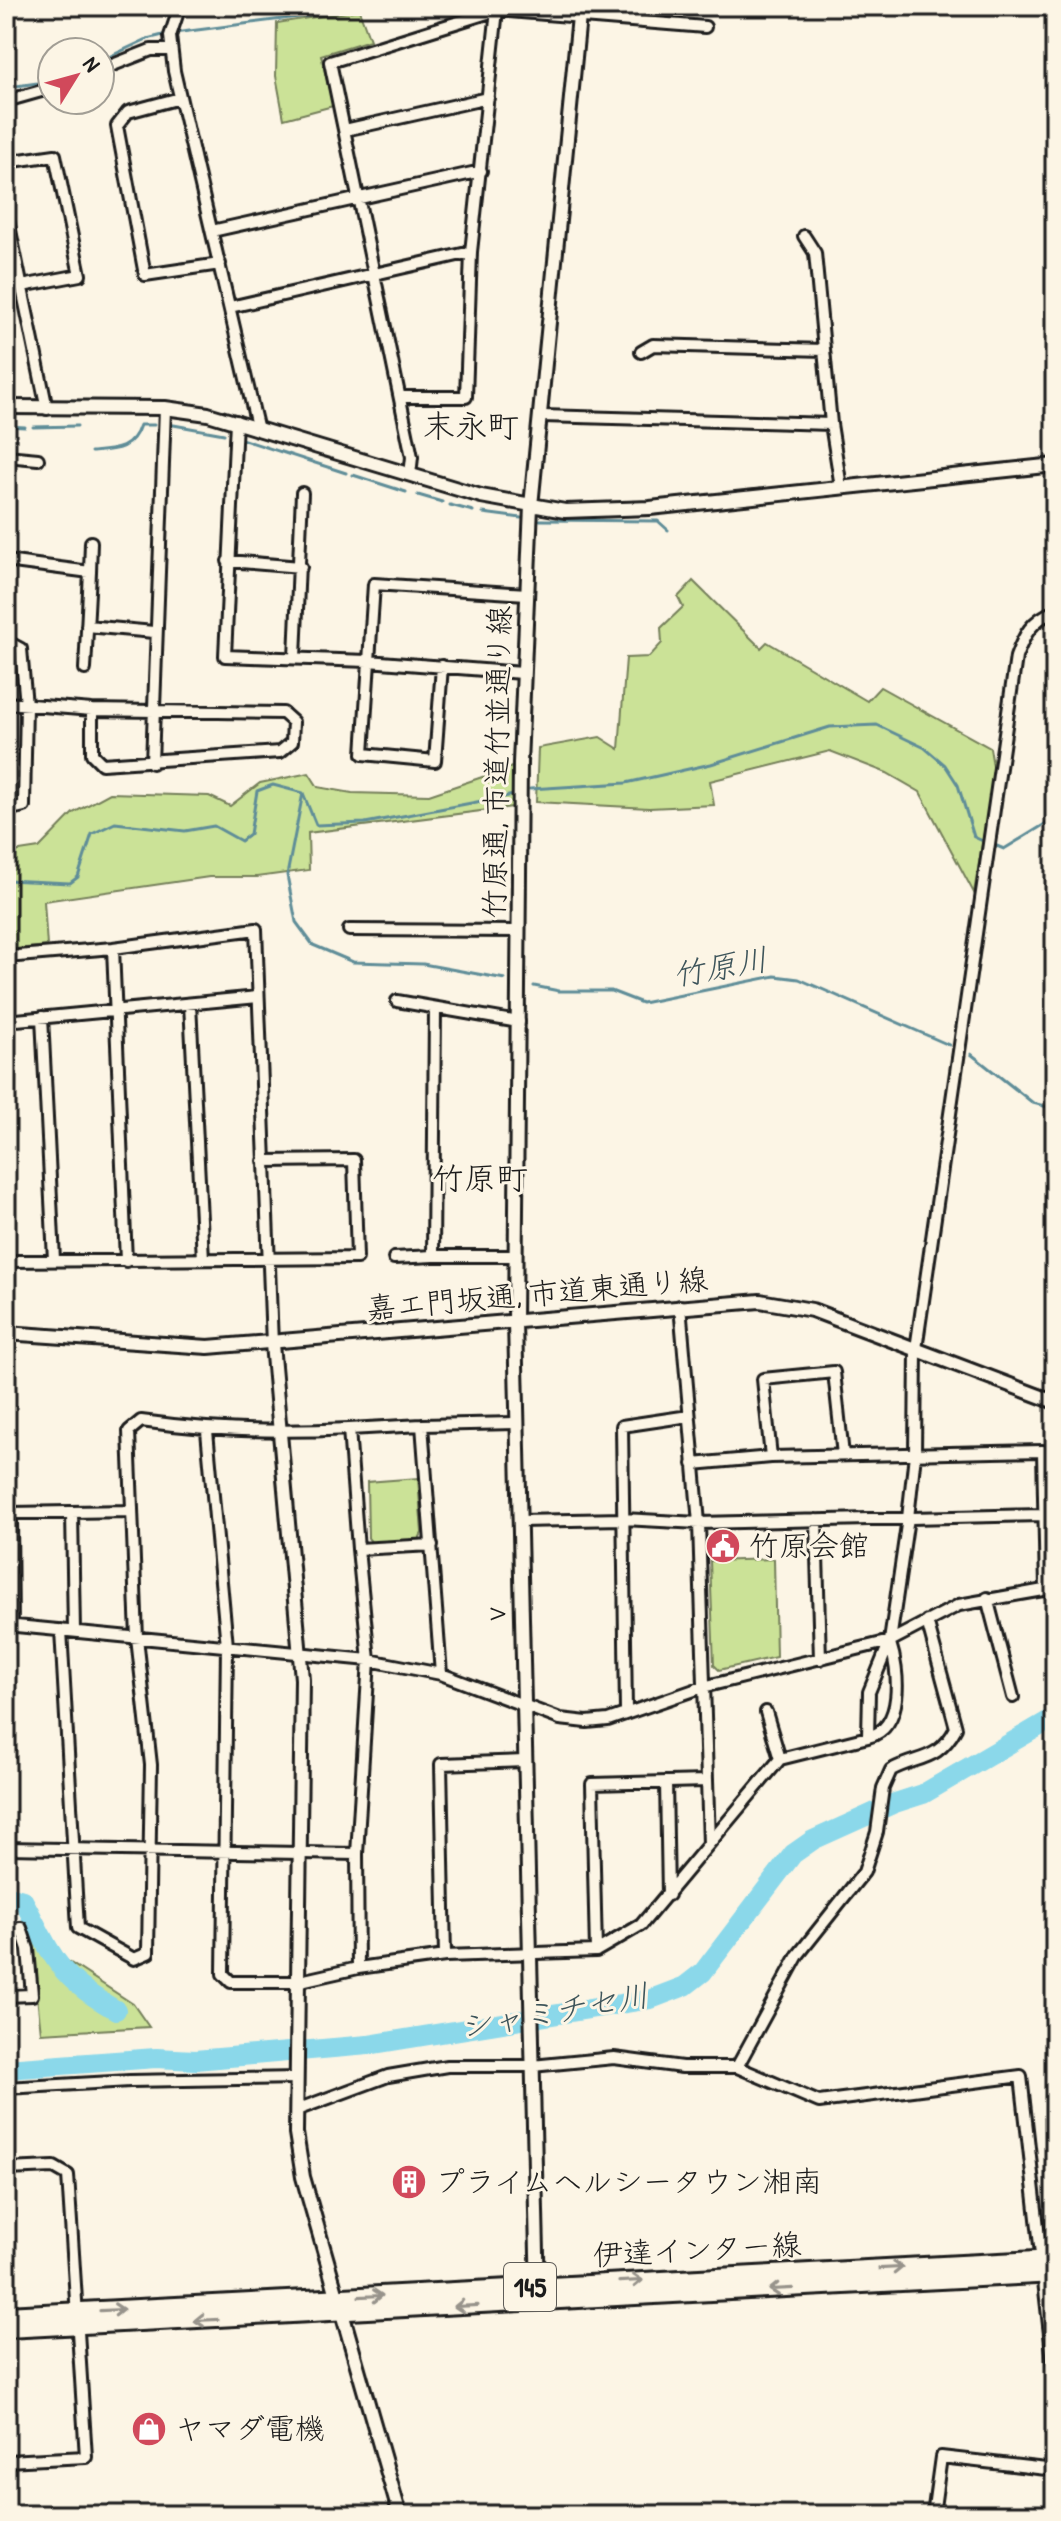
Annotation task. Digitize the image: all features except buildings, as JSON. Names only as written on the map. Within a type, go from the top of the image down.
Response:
[{"type":"main road","name":"伊達インター線","points":[[6,2329],[78,2319],[1049,2267]]},
{"type":"main road","name":"伊達インター線","points":[[6,2315],[78,2319]]},
{"type":"street","points":[[180,6],[170,36],[171,50],[257,426]]},
{"type":"street","points":[[400,397],[466,397],[471,252],[497,10]]},
{"type":"street","points":[[410,475],[412,457],[330,62],[497,10],[580,11],[705,27]]},
{"type":"street","name":"竹原通, 市道竹並通り線","points":[[519,1521],[515,1256],[523,673],[531,506],[580,11]]},
{"type":"street","points":[[116,64],[151,50],[171,50]]},
{"type":"street","points":[[6,101],[36,93]]},
{"type":"street","points":[[180,98],[128,112],[117,126],[145,275],[220,264]]},
{"type":"street","points":[[345,130],[488,98]]},
{"type":"street","points":[[6,162],[55,155],[80,275],[22,286]]},
{"type":"street","points":[[212,231],[481,171]]},
{"type":"street","points":[[6,211],[47,409]]},
{"type":"street","points":[[804,236],[815,253],[831,424],[841,487]]},
{"type":"street","points":[[230,307],[471,252]]},
{"type":"street","points":[[641,352],[653,345],[824,350]]},
{"type":"street","points":[[6,407],[165,408],[257,426],[410,475],[531,506],[594,511],[650,508],[1055,465]]},
{"type":"street","points":[[152,763],[151,710],[165,408]]},
{"type":"street","points":[[542,416],[831,424]]},
{"type":"street","points":[[236,421],[225,656],[368,661],[523,673]]},
{"type":"street","points":[[6,456],[38,459]]},
{"type":"street","points":[[295,657],[302,493]]},
{"type":"street","points":[[85,669],[91,542]]},
{"type":"street","points":[[6,561],[90,572]]},
{"type":"street","points":[[228,561],[301,567]]},
{"type":"street","points":[[442,666],[435,761],[363,754],[374,584],[527,594]]},
{"type":"street","points":[[868,1737],[869,1692],[890,1641],[908,1518],[915,1454],[916,1349],[1016,657],[1033,623],[1055,611]]},
{"type":"street","points":[[87,626],[154,632]]},
{"type":"street","points":[[6,641],[21,649],[26,705],[24,806],[6,810]]},
{"type":"street","points":[[6,703],[92,710],[283,713],[293,722],[292,742],[280,752],[102,764],[92,754],[92,710]]},
{"type":"street","points":[[6,957],[113,948],[256,929],[272,1344],[302,1679],[297,1853],[299,2109],[296,2133],[303,2177],[400,2515]]},
{"type":"street","points":[[349,930],[519,931]]},
{"type":"street","points":[[113,948],[126,1261]]},
{"type":"street","points":[[6,1021],[258,997]]},
{"type":"street","points":[[397,1001],[519,1022]]},
{"type":"street","points":[[190,1004],[203,1259]]},
{"type":"street","points":[[433,1256],[435,1009]]},
{"type":"street","points":[[42,1017],[54,1260]]},
{"type":"street","points":[[6,1261],[357,1258],[354,1160],[264,1161]]},
{"type":"street","points":[[394,1258],[515,1256]]},
{"type":"street","name":"嘉エ門坂通, 市道東通り線","points":[[6,1333],[208,1347],[272,1344],[680,1306],[781,1302],[812,1310],[1055,1402]]},
{"type":"street","points":[[680,1306],[699,1523],[709,1844]]},
{"type":"street","points":[[771,1457],[763,1379],[834,1372],[843,1455]]},
{"type":"street","points":[[626,1711],[622,1426],[689,1416]]},
{"type":"street","points":[[61,1630],[78,1928],[134,1959],[148,1953],[151,1765],[137,1638],[129,1431],[141,1421],[207,1431],[281,1433],[516,1423]]},
{"type":"street","points":[[422,1425],[441,1674]]},
{"type":"street","points":[[349,1429],[369,1660],[357,1854],[358,1968]]},
{"type":"street","points":[[207,1431],[227,1646],[223,1974],[231,1982],[296,1982],[358,1968],[445,1956],[596,1951],[641,1925],[780,1759],[868,1737],[883,1728],[896,1696],[897,1663],[890,1641]]},
{"type":"street","points":[[130,1511],[11,1513],[9,1626],[369,1660],[441,1674],[560,1719],[587,1722],[608,1720],[626,1711],[703,1687],[890,1641],[959,1605],[1050,1588],[1043,1515],[1043,1451],[771,1457],[693,1464]]},
{"type":"street","points":[[72,1512],[74,1631]]},
{"type":"street","points":[[519,1521],[623,1519],[699,1523],[1043,1515]]},
{"type":"street","points":[[816,1520],[820,1659]]},
{"type":"street","name":"ｖ","points":[[519,1521],[523,1705]]},
{"type":"street","points":[[358,1549],[432,1545]]},
{"type":"street","points":[[987,1598],[1013,1697]]},
{"type":"street","points":[[737,2067],[798,1955],[864,1872],[877,1832],[883,1788],[891,1770],[924,1760],[943,1748],[956,1728],[927,1621]]},
{"type":"street","points":[[523,1705],[538,2294]]},
{"type":"street","points":[[766,1712],[780,1759]]},
{"type":"street","points":[[445,1956],[441,1764],[524,1761]]},
{"type":"street","points":[[596,1951],[592,1784],[706,1781]]},
{"type":"street","points":[[666,1782],[668,1895]]},
{"type":"street","points":[[6,1848],[357,1854]]},
{"type":"street","points":[[6,1930],[21,1928],[28,1949],[32,1995],[6,1996]]},
{"type":"street","points":[[299,2109],[388,2076],[447,2066],[532,2066],[614,2058],[682,2067],[737,2067],[819,2102],[1021,2076],[1049,2267],[1055,2379]]},
{"type":"street","points":[[6,2088],[297,2074]]},
{"type":"street","points":[[6,2169],[54,2167],[68,2175],[86,2457],[6,2461]]},
{"type":"street","points":[[933,2515],[941,2457],[1055,2470]]},
{"type":"green space","points":[[359,10],[370,40],[321,55],[333,106],[284,119],[276,76],[277,23]]},
{"type":"green space","points":[[693,581],[761,648],[767,642],[867,701],[880,687],[990,748],[994,772],[974,893],[920,792],[887,773],[830,751],[710,781],[714,805],[649,808],[536,802],[538,748],[600,737],[619,749],[626,658],[649,657],[662,643],[661,628],[683,607],[678,597]]},
{"type":"green space","points":[[512,767],[512,807],[308,833],[309,870],[257,877],[209,877],[44,901],[47,946],[6,950],[6,853],[39,848],[73,813],[110,793],[209,796],[230,806],[260,783],[309,773],[318,787],[352,793],[429,795]]},
{"type":"green space","points":[[418,1478],[422,1533],[418,1541],[373,1544],[368,1538],[367,1482]]},
{"type":"green space","points":[[774,1559],[776,1657],[719,1670],[714,1665],[710,1561]]},
{"type":"green space","points":[[48,1932],[66,1960],[133,2004],[149,2027],[41,2033],[31,1941]]},
{"type":"waterway","points":[[174,33],[306,16],[352,6]]},
{"type":"waterway","points":[[116,54],[147,39],[167,34]]},
{"type":"waterway","points":[[6,83],[16,86],[36,83]]},
{"type":"waterway","points":[[168,424],[224,434]]},
{"type":"waterway","points":[[91,452],[122,447],[137,433],[140,425],[154,425]]},
{"type":"waterway","points":[[6,426],[25,427]]},
{"type":"waterway","points":[[33,427],[77,426]]},
{"type":"waterway","points":[[241,439],[346,473]]},
{"type":"waterway","points":[[353,475],[406,492]]},
{"type":"waterway","points":[[418,495],[442,502]]},
{"type":"waterway","points":[[450,505],[473,511]]},
{"type":"waterway","points":[[483,513],[521,518]]},
{"type":"waterway","points":[[540,520],[658,521],[668,530]]},
{"type":"waterway","points":[[530,789],[626,783],[711,764],[830,727],[877,725],[925,748],[945,765],[958,785],[974,837],[985,842]]},
{"type":"waterway","points":[[6,880],[70,883],[78,877],[92,834],[115,823],[185,831],[214,826],[241,841],[250,834],[257,791],[273,785],[303,793]]},
{"type":"waterway","name":"竹原川","points":[[303,793],[287,875],[296,922],[313,945],[353,962],[423,964],[505,979]]},
{"type":"waterway","points":[[303,793],[316,825],[365,823],[514,795]]},
{"type":"waterway","points":[[992,844],[1004,849],[1055,818]]},
{"type":"waterway","name":"竹原川","points":[[534,986],[559,991],[611,991],[642,1003],[775,976],[799,979],[949,1045]]},
{"type":"waterway","name":"竹原川","points":[[971,1054],[1033,1103],[1055,1109]]},
{"type":"waterway","name":"シャミチセ川","points":[[6,2069],[156,2058],[195,2060],[368,2045],[651,1999],[685,1986],[703,1972],[793,1854],[813,1840],[895,1803],[923,1794],[1055,1717]]},
{"type":"waterway","points":[[6,1895],[23,1900],[50,1951],[69,1976],[116,2010]]},
{"type":"place","name":"竹原会館","points":[[723,1546]]},
{"type":"place","name":"プライムヘルシータウン湘南","points":[[409,2182]]},
{"type":"place","name":"ヤマダ電機","points":[[149,2429]]},
{"type":"district","name":"末永町","points":[[471,426]]},
{"type":"district","name":"竹原町","points":[[480,1178]]}]
